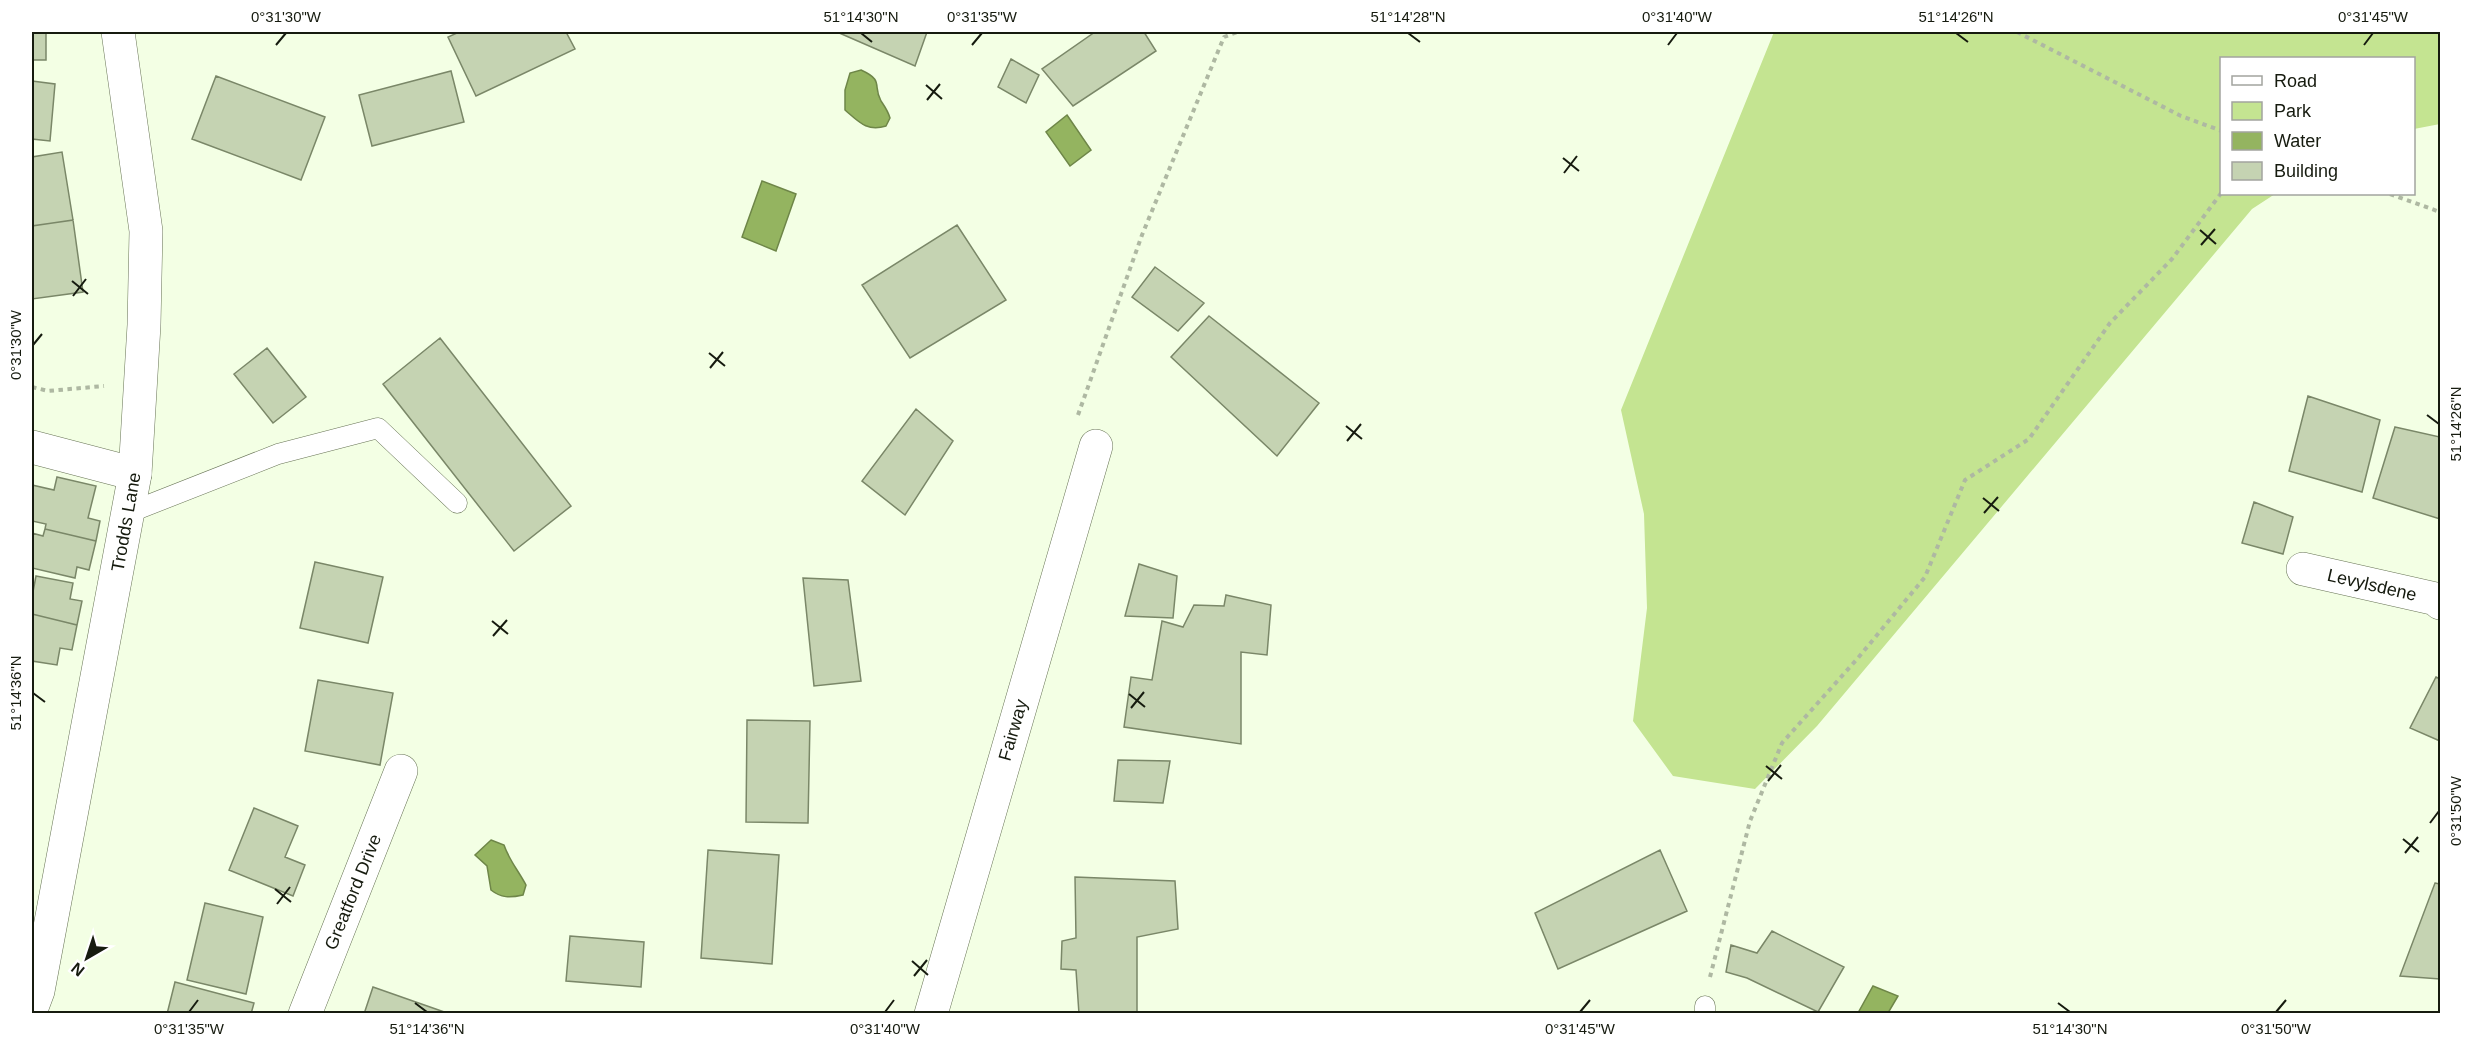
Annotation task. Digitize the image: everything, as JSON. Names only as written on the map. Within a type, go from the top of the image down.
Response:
[{"type":"street","name":"Trodds Lane","points":[[32,1007],[38,991],[135,474],[146,231],[118,32]]},
{"type":"street","name":"Fairway","points":[[931,1014],[1096,446]]},
{"type":"street","points":[[32,447],[135,474]]},
{"type":"street","name":"Levylsdene","points":[[2303,569],[2436,599],[2440,603]]},
{"type":"street","name":"Greatford Drive","points":[[305,1014],[401,771]]},
{"type":"lane","points":[[128,513],[278,454],[378,428],[457,504]]},
{"type":"path","points":[[1096,446],[1075,424],[1142,235],[1224,37],[1237,32]]},
{"type":"path","points":[[2017,32],[2181,116],[2220,130]]},
{"type":"path","points":[[1705,1010],[1707,987],[1750,821],[1782,743],[1858,658],[1925,577],[1965,480],[2029,440],[2109,323],[2172,259],[2220,195]]},
{"type":"path","points":[[2393,195],[2440,212]]},
{"type":"path","points":[[32,387],[48,391],[140,383]]},
{"type":"green space","points":[[1774,32],[2440,32],[2440,124],[2415,129],[2415,57],[2220,57],[2220,195],[2273,195],[2252,209],[1817,726],[1755,789],[1673,776],[1633,721],[1647,608],[1644,514],[1621,410]]},
{"type":"water","points":[[861,70],[876,80],[879,96],[890,118],[886,126],[868,127],[845,110],[845,90],[850,73]]},
{"type":"water","points":[[1067,115],[1091,150],[1070,166],[1046,132]]},
{"type":"water","points":[[762,181],[796,194],[776,251],[742,237]]},
{"type":"water","points":[[491,840],[504,845],[526,885],[523,895],[506,897],[491,890],[487,866],[475,855]]},
{"type":"water","points":[[1873,986],[1898,996],[1888,1013],[1858,1013]]},
{"type":"building","points":[[32,32],[46,32],[46,60],[32,60]]},
{"type":"building","points":[[459,32],[566,32],[575,49],[476,96],[448,37]]},
{"type":"building","points":[[837,32],[927,32],[915,66]]},
{"type":"building","points":[[1095,32],[1144,32],[1156,51],[1073,106],[1042,69]]},
{"type":"building","points":[[1011,59],[1039,75],[1026,103],[998,87]]},
{"type":"building","points":[[451,71],[464,122],[372,146],[359,95]]},
{"type":"building","points":[[216,76],[325,117],[301,180],[192,139]]},
{"type":"building","points":[[32,81],[55,84],[50,141],[32,139]]},
{"type":"building","points":[[62,152],[73,220],[32,226],[32,157]]},
{"type":"building","points":[[73,220],[83,292],[32,299],[32,226]]},
{"type":"building","points":[[957,225],[1006,300],[910,358],[862,285]]},
{"type":"building","points":[[1155,267],[1204,303],[1178,331],[1132,297]]},
{"type":"building","points":[[1209,316],[1319,403],[1277,456],[1171,357]]},
{"type":"building","points":[[440,338],[571,506],[514,551],[383,384]]},
{"type":"building","points":[[267,348],[306,397],[273,423],[234,374]]},
{"type":"building","points":[[2308,396],[2380,420],[2362,492],[2289,471]]},
{"type":"building","points":[[916,409],[953,441],[905,515],[862,481]]},
{"type":"building","points":[[2395,427],[2440,437],[2440,519],[2373,498]]},
{"type":"building","points":[[57,477],[96,486],[88,518],[100,521],[96,541],[45,529],[46,524],[32,521],[32,485],[54,490]]},
{"type":"building","points":[[2254,502],[2293,517],[2283,554],[2242,543]]},
{"type":"building","points":[[45,529],[96,541],[89,570],[77,567],[75,578],[32,568],[32,533],[43,536]]},
{"type":"building","points":[[315,562],[383,577],[368,643],[300,628]]},
{"type":"building","points":[[1139,564],[1177,576],[1173,618],[1125,616]]},
{"type":"building","points":[[36,576],[73,583],[70,599],[82,601],[77,625],[32,614]]},
{"type":"building","points":[[803,578],[848,580],[861,681],[814,686]]},
{"type":"building","points":[[1226,595],[1271,605],[1267,655],[1241,652],[1241,744],[1124,727],[1131,677],[1152,680],[1162,621],[1183,627],[1194,605],[1224,606]]},
{"type":"building","points":[[32,614],[77,625],[72,650],[60,648],[57,665],[32,661]]},
{"type":"building","points":[[2436,677],[2440,679],[2440,741],[2410,728]]},
{"type":"building","points":[[318,680],[393,693],[380,765],[305,751]]},
{"type":"building","points":[[747,720],[810,721],[808,823],[746,822]]},
{"type":"building","points":[[1118,760],[1170,761],[1163,803],[1114,801]]},
{"type":"building","points":[[254,808],[298,826],[285,857],[305,865],[293,896],[229,870]]},
{"type":"building","points":[[708,850],[779,855],[772,964],[701,958]]},
{"type":"building","points":[[1660,850],[1687,911],[1558,969],[1535,913]]},
{"type":"building","points":[[1075,877],[1175,881],[1178,929],[1137,937],[1137,1014],[1079,1014],[1076,970],[1061,969],[1062,941],[1076,938]]},
{"type":"building","points":[[2435,883],[2440,884],[2440,979],[2400,976]]},
{"type":"building","points":[[205,903],[263,917],[246,994],[187,980]]},
{"type":"building","points":[[1772,931],[1844,967],[1818,1012],[1747,978],[1726,972],[1731,945],[1757,953]]},
{"type":"building","points":[[570,936],[644,942],[641,987],[566,981]]},
{"type":"building","points":[[175,982],[254,1003],[251,1014],[167,1014]]},
{"type":"building","points":[[373,987],[450,1014],[364,1014]]}]
